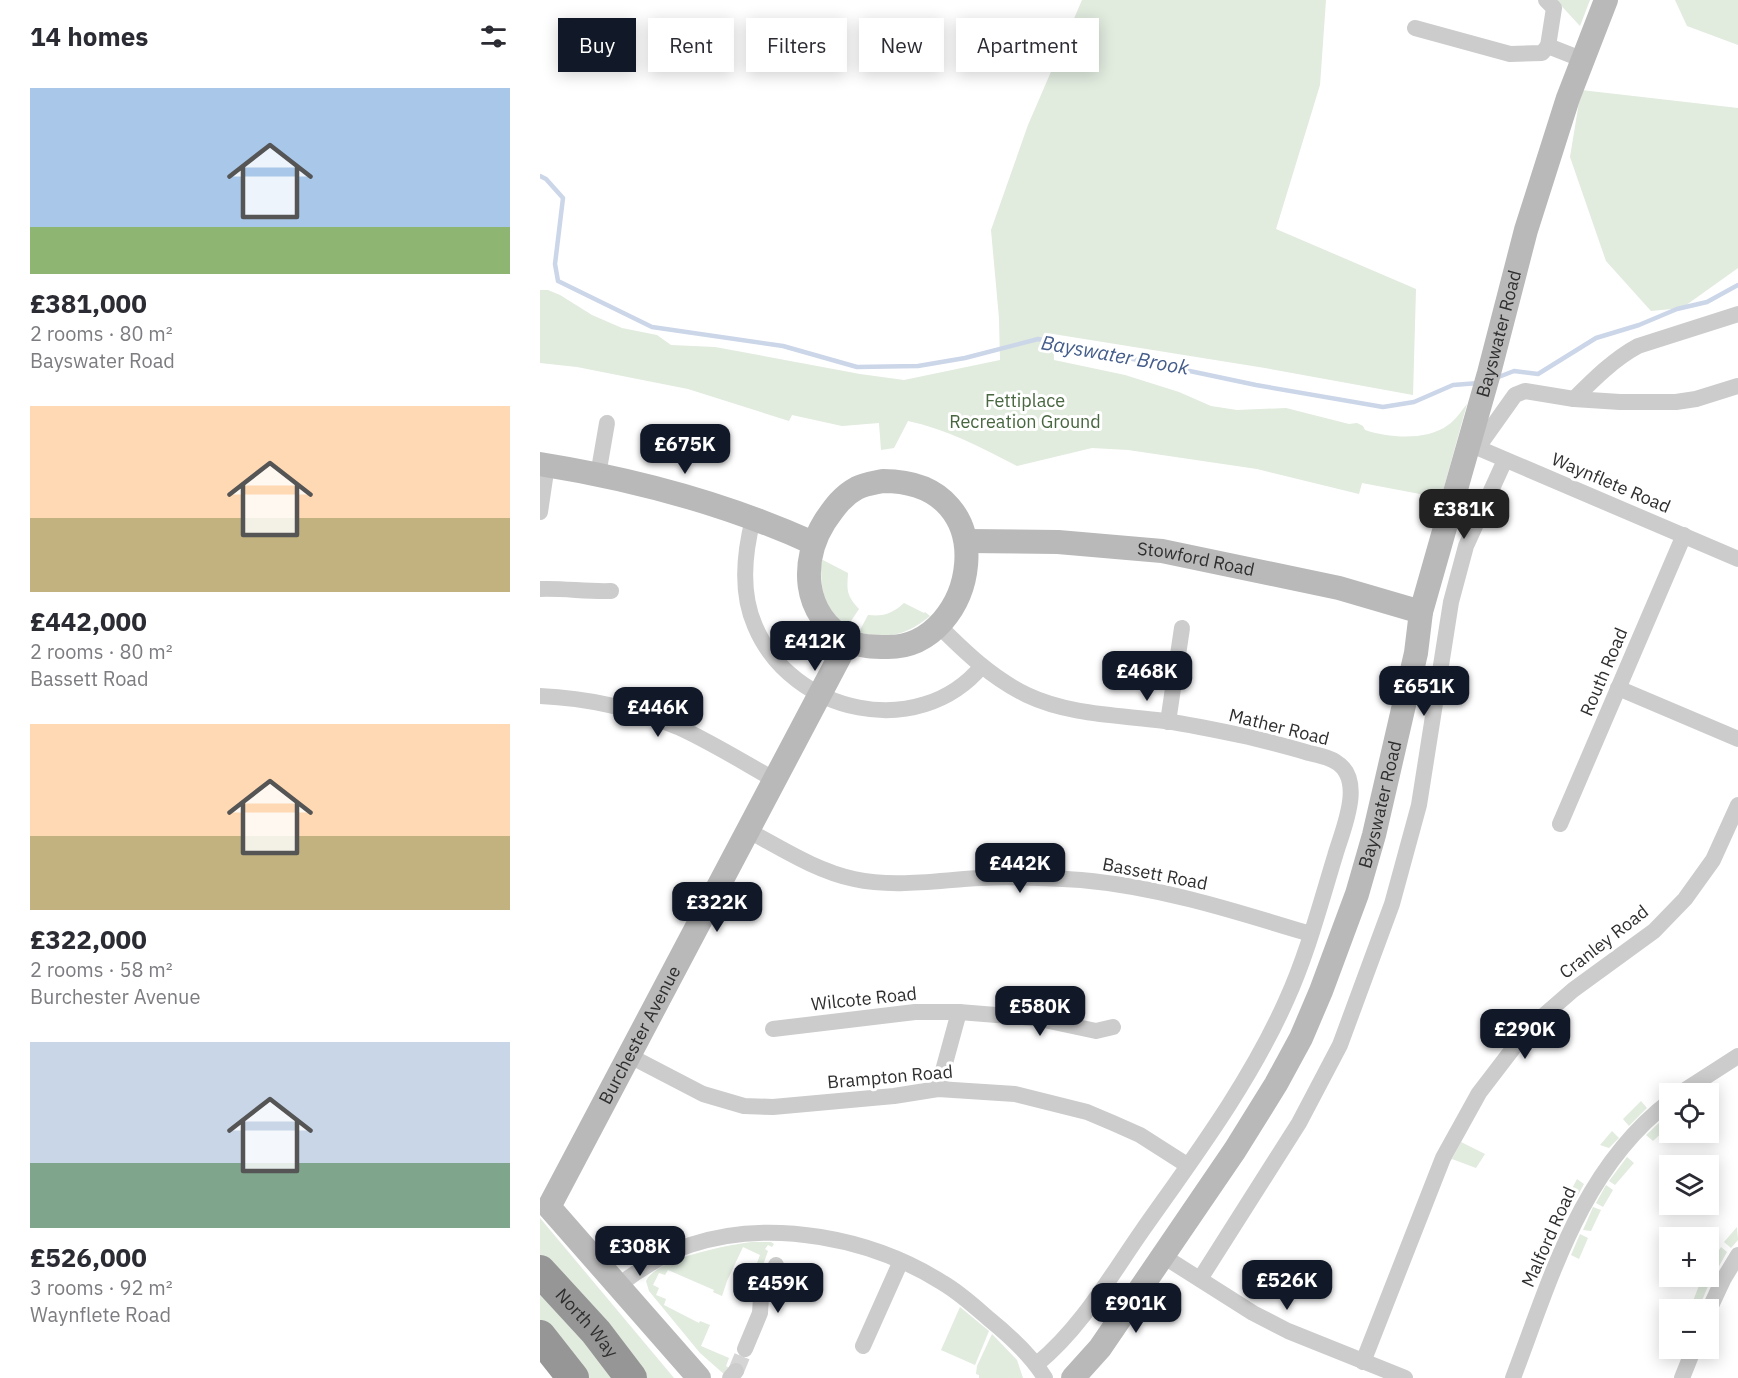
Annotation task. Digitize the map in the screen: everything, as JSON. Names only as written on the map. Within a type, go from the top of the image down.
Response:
[{"type":"highway","name":"North Way","points":[[540,1271],[596,1332],[631,1378]]},
{"type":"highway","points":[[540,1336],[573,1378]]},
{"type":"street","points":[[1415,28],[1510,54],[1542,53],[1548,46],[1554,8],[1546,0]]},
{"type":"street","name":"Bayswater Road","points":[[1073,1378],[1100,1348],[1235,1150],[1276,1084],[1313,1012],[1357,894],[1371,846],[1416,653],[1421,612],[1474,445],[1479,409],[1526,230],[1581,59],[1606,0]]},
{"type":"street","points":[[1548,46],[1581,59]]},
{"type":"street","points":[[1574,399],[1599,374],[1638,346],[1738,314]]},
{"type":"street","points":[[1474,445],[1515,395],[1525,391],[1574,399],[1676,402],[1696,399],[1738,386]]},
{"type":"street","points":[[598,475],[607,423]]},
{"type":"street","name":"Waynflete Road","points":[[1474,445],[1738,559]]},
{"type":"street","name":"Bayswater Road","points":[[1200,1279],[1299,1123],[1340,1045],[1392,904],[1419,805],[1451,602],[1466,546],[1505,460]]},
{"type":"street","points":[[540,512],[543,465],[598,475],[690,498],[753,519],[813,543]]},
{"type":"street","points":[[883,481],[910,483],[940,497],[958,518],[966,542],[967,566],[961,587],[950,610],[926,635],[904,645],[890,647],[862,645],[848,641],[828,624],[813,599],[808,581],[808,567],[813,543],[840,500],[855,489],[883,481]]},
{"type":"street","points":[[753,519],[745,566],[745,587],[754,626],[777,663],[795,680],[819,696],[855,707],[887,710],[908,708],[953,693],[973,677],[982,666]]},
{"type":"street","name":"Routh Road","points":[[1560,824],[1684,535]]},
{"type":"street","name":"Stowford Road","points":[[966,542],[1058,542],[1162,551],[1339,588],[1421,612]]},
{"type":"street","points":[[540,589],[611,591]]},
{"type":"street","name":"Mather Road","points":[[938,625],[982,666],[1016,689],[1052,704],[1076,710],[1168,722],[1284,746],[1336,761],[1346,772]]},
{"type":"street","points":[[1168,722],[1182,628]]},
{"type":"street","name":"Burchester Avenue","points":[[544,1204],[628,1055],[848,641]]},
{"type":"street","points":[[1618,688],[1738,739]]},
{"type":"street","points":[[540,696],[595,702],[651,717],[680,728],[775,780]]},
{"type":"street","name":"Bayswater Road","points":[[1041,1371],[1055,1349],[1075,1327],[1227,1108],[1274,1027],[1298,974],[1350,802],[1352,785],[1346,772]]},
{"type":"street","name":"Cranley Road","points":[[1363,1362],[1450,1141],[1479,1093],[1515,1046],[1542,1017],[1573,990],[1654,931],[1685,899],[1713,860],[1738,805]]},
{"type":"street","name":"Bassett Road","points":[[747,830],[814,866],[852,879],[885,883],[1008,876],[1100,882],[1179,896],[1310,934]]},
{"type":"street","name":"Wilcote Road","points":[[773,1029],[915,1012],[960,1012],[1035,1018],[1096,1031],[1113,1027]]},
{"type":"street","points":[[938,1089],[960,1012]]},
{"type":"street","name":"Brampton Road","points":[[628,1055],[703,1094],[744,1106],[773,1107],[894,1096],[938,1089],[1015,1095],[1049,1101],[1087,1112],[1140,1135],[1187,1165]]},
{"type":"street","points":[[1696,1083],[1738,1056]]},
{"type":"street","name":"Malford Road","points":[[1513,1378],[1561,1252],[1581,1207],[1622,1148],[1659,1109]]},
{"type":"street","points":[[544,1204],[619,1285],[699,1378]]},
{"type":"street","points":[[619,1285],[637,1271],[672,1252],[708,1239],[733,1235],[781,1234],[820,1238],[859,1247],[901,1261],[924,1272],[963,1296],[995,1323],[1041,1371]]},
{"type":"street","points":[[1714,1299],[1738,1255]]},
{"type":"street","points":[[1163,1256],[1253,1313],[1288,1331],[1405,1378]]},
{"type":"street","points":[[863,1346],[901,1261]]},
{"type":"street","points":[[745,1349],[760,1313],[761,1298],[776,1265]]},
{"type":"street","points":[[1682,1378],[1690,1359]]},
{"type":"green space","name":"Fettiplace Recreation Ground","points":[[1082,0],[1326,0],[1320,85],[1276,229],[1416,289],[1413,395],[1265,368],[1053,334],[1054,360],[1125,375],[1179,392],[1211,406],[1237,410],[1286,408],[1349,424],[1357,423],[1365,430],[1385,435],[1430,434],[1454,421],[1467,404],[1441,498],[1362,483],[1359,494],[1257,469],[1128,450],[1092,448],[1017,466],[950,434],[908,421],[894,448],[881,450],[879,423],[842,426],[792,415],[789,421],[688,389],[577,367],[540,363],[540,290],[548,290],[560,295],[592,315],[622,328],[657,335],[671,345],[715,347],[860,374],[904,380],[1000,360],[999,318],[991,230],[1028,125],[1051,72],[1099,72],[1099,18],[1074,18]]},
{"type":"green space","points":[[1556,0],[1590,0],[1580,26]]},
{"type":"green space","points":[[1675,0],[1738,0],[1738,45],[1687,26]]},
{"type":"green space","points":[[1581,90],[1738,108],[1738,268],[1682,308],[1651,311],[1606,261],[1570,157]]},
{"type":"green space","points":[[821,559],[848,573],[848,592],[859,609],[847,627],[828,604],[823,588]]},
{"type":"green space","points":[[904,603],[930,616],[914,627],[897,634],[879,636],[859,632],[868,615],[888,614]]},
{"type":"green space","points":[[1641,1101],[1647,1108],[1629,1126],[1623,1119]]},
{"type":"green space","points":[[1659,1123],[1659,1135],[1653,1141],[1646,1135]]},
{"type":"green space","points":[[1612,1131],[1619,1138],[1609,1148],[1600,1145]]},
{"type":"green space","points":[[1461,1142],[1485,1154],[1476,1168],[1452,1159]]},
{"type":"green space","points":[[1627,1157],[1634,1163],[1615,1185],[1609,1181]]},
{"type":"green space","points":[[1577,1179],[1584,1184],[1567,1215],[1560,1211]]},
{"type":"green space","points":[[1606,1185],[1613,1190],[1603,1207],[1596,1203]]},
{"type":"green space","points":[[1593,1207],[1601,1210],[1591,1231],[1583,1230]]},
{"type":"green space","points":[[540,1218],[674,1378],[646,1378],[540,1256]]},
{"type":"green space","points":[[1737,1227],[1738,1240],[1731,1248],[1724,1242]]},
{"type":"green space","points":[[1580,1234],[1588,1238],[1579,1259],[1571,1255]]},
{"type":"green space","points":[[752,1242],[774,1244],[772,1247],[768,1245],[765,1249],[768,1251],[763,1265],[757,1263],[760,1255],[743,1247],[722,1296],[713,1292],[714,1290],[668,1270],[665,1275],[659,1273],[653,1285],[659,1288],[656,1295],[666,1299],[664,1305],[699,1323],[700,1321],[710,1325],[701,1346],[729,1358],[726,1366],[731,1369],[725,1375],[700,1353],[649,1291],[646,1281],[653,1273],[678,1259]]},
{"type":"green space","points":[[1721,1247],[1727,1252],[1719,1266]]},
{"type":"green space","points":[[540,1283],[618,1378],[585,1378],[540,1321]]},
{"type":"green space","points":[[1698,1287],[1708,1287],[1703,1299],[1694,1299]]},
{"type":"green space","points":[[960,1307],[989,1331],[975,1365],[941,1350]]},
{"type":"green space","points":[[992,1334],[1017,1360],[1023,1378],[979,1378],[976,1374],[977,1366]]},
{"type":"waterway","name":"Bayswater Brook","points":[[540,176],[546,179],[563,198],[555,264],[558,281],[652,327],[783,346],[857,367],[918,366],[965,358],[1038,339],[1256,385],[1383,407],[1414,402],[1453,385],[1479,383]]},
{"type":"waterway","name":"Bayswater Brook","points":[[1496,378],[1514,371],[1538,374],[1596,338],[1639,325],[1677,309],[1707,302],[1738,285]]},
{"type":"tunnel","points":[[736,1371],[745,1349]]}]
